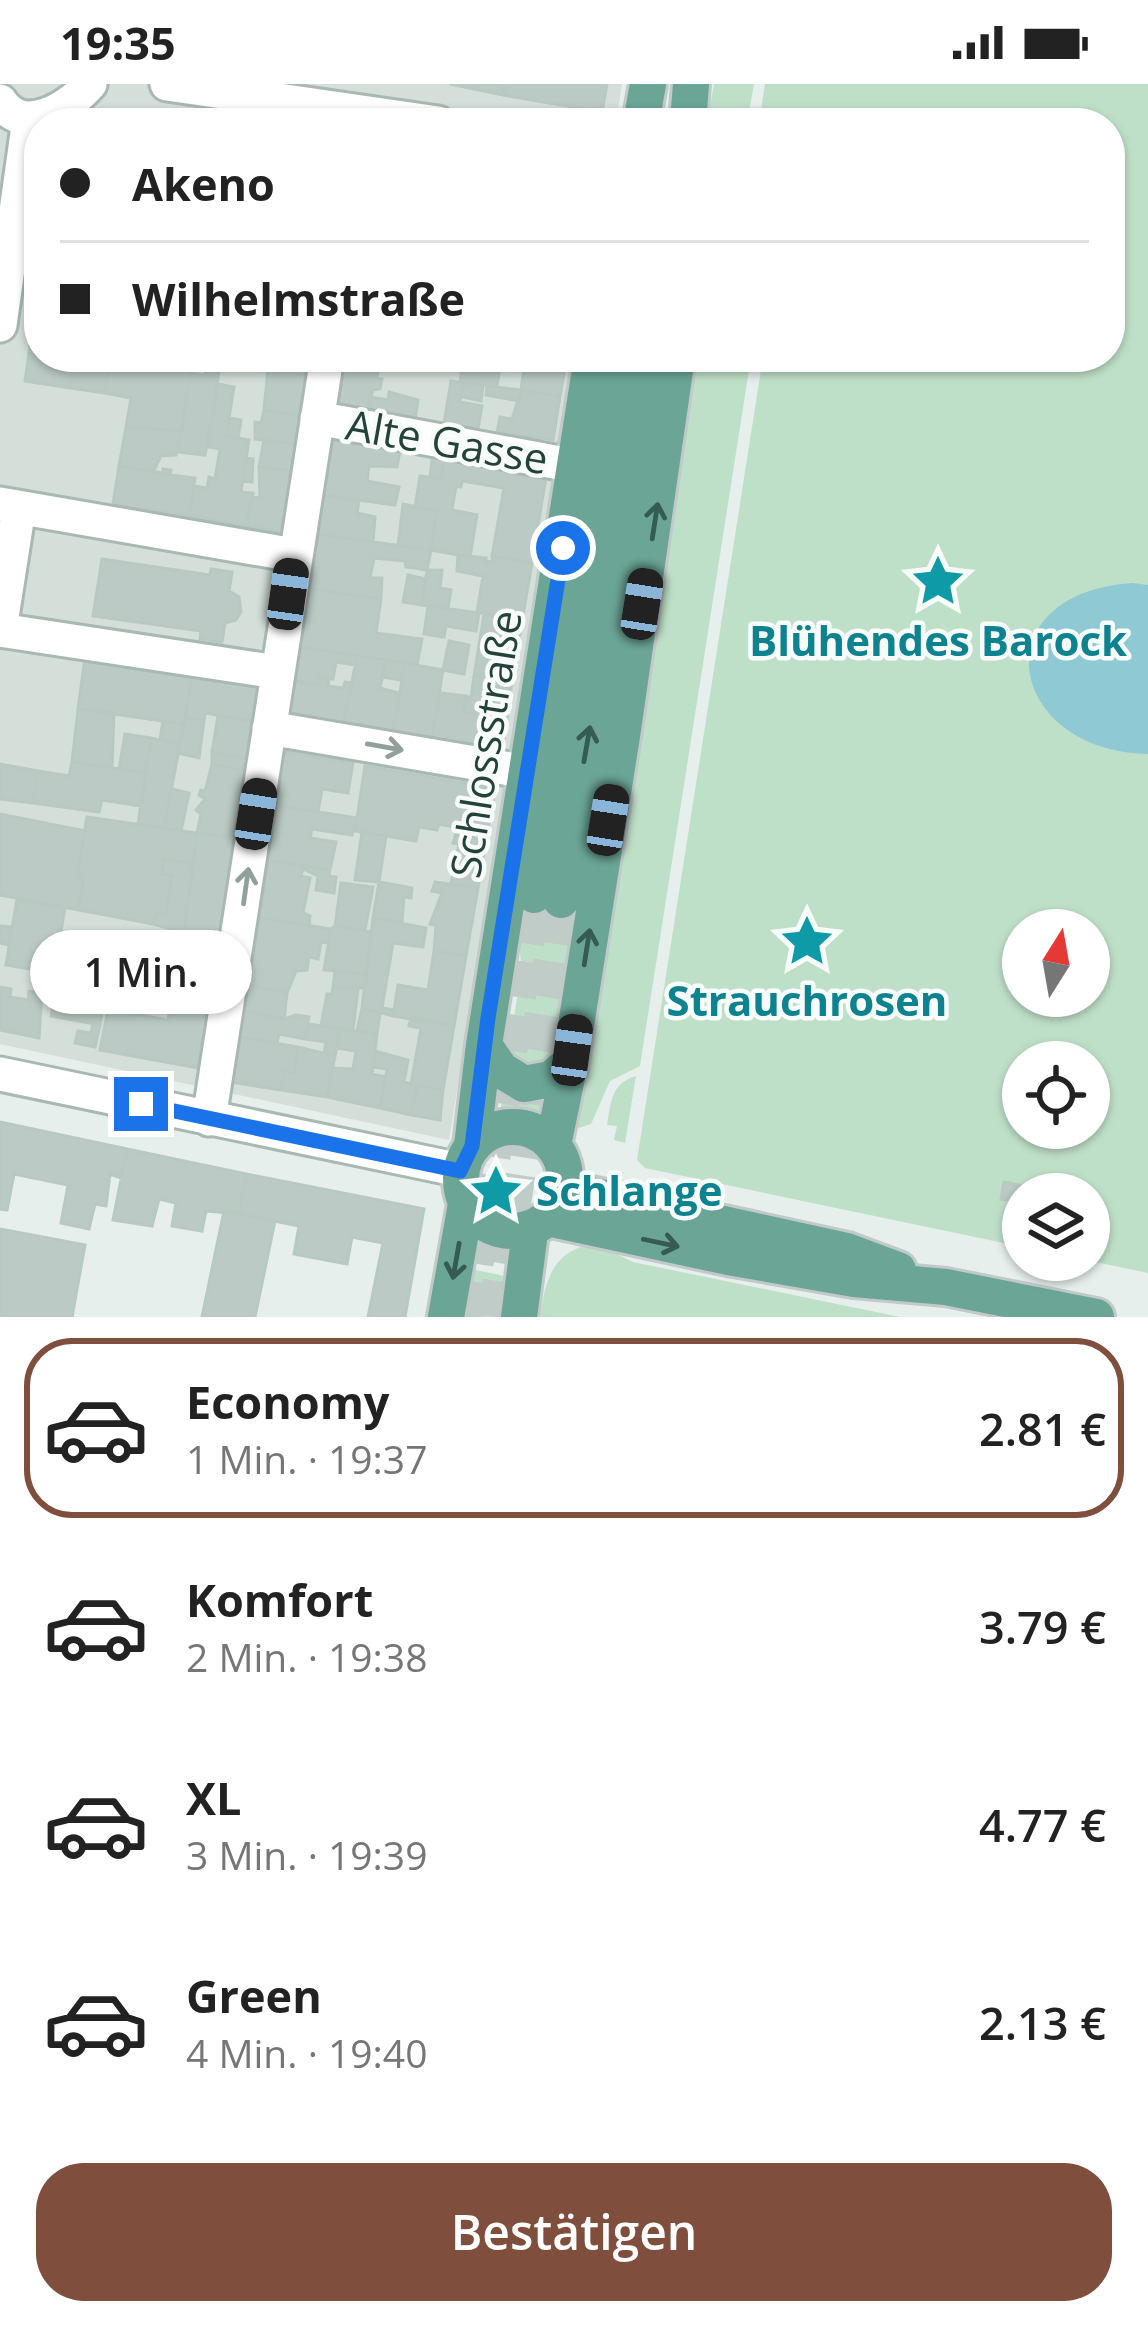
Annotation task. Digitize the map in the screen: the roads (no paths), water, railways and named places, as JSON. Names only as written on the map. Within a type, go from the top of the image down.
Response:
[{"type":"main road","name":"Schlossstraße","points":[[446,1317],[590,372]]},
{"type":"main road","name":"Schlossstraße","points":[[619,372],[547,898],[648,372]]},
{"type":"main road","points":[[553,1145],[570,1064],[675,372]]},
{"type":"main road","points":[[484,1045],[501,1070],[524,1084],[551,1079],[570,1064]]},
{"type":"main road","points":[[519,1317],[547,1213],[564,1166],[553,1145],[529,1129],[511,1126],[493,1130],[466,1174],[491,1227],[547,1213],[728,1257],[854,1279],[946,1287],[1096,1317]]},
{"type":"street","points":[[60,108],[90,84]]},
{"type":"street","points":[[167,84],[312,108]]},
{"type":"street","points":[[0,326],[14,110]]},
{"type":"street","points":[[209,1119],[325,372]]},
{"type":"street","name":"Alte Gasse","points":[[317,418],[576,466]]},
{"type":"street","points":[[277,673],[0,629],[10,506],[294,555]]},
{"type":"street","points":[[269,728],[527,772]]},
{"type":"street","points":[[0,1074],[466,1174]]},
{"type":"water","points":[[1133,583],[1148,585],[1148,754],[1100,746],[1064,727],[1040,701],[1030,671],[1033,641],[1050,614],[1084,593]]},
{"type":"tunnel","points":[[467,1317],[534,895]]},
{"type":"tunnel","points":[[495,1317],[561,900]]},
{"type":"place","name":"Blühendes Barock","points":[[938,581]]},
{"type":"place","name":"Strauchrosen","points":[[807,941]]},
{"type":"place","name":"Schlange","points":[[496,1191]]}]
